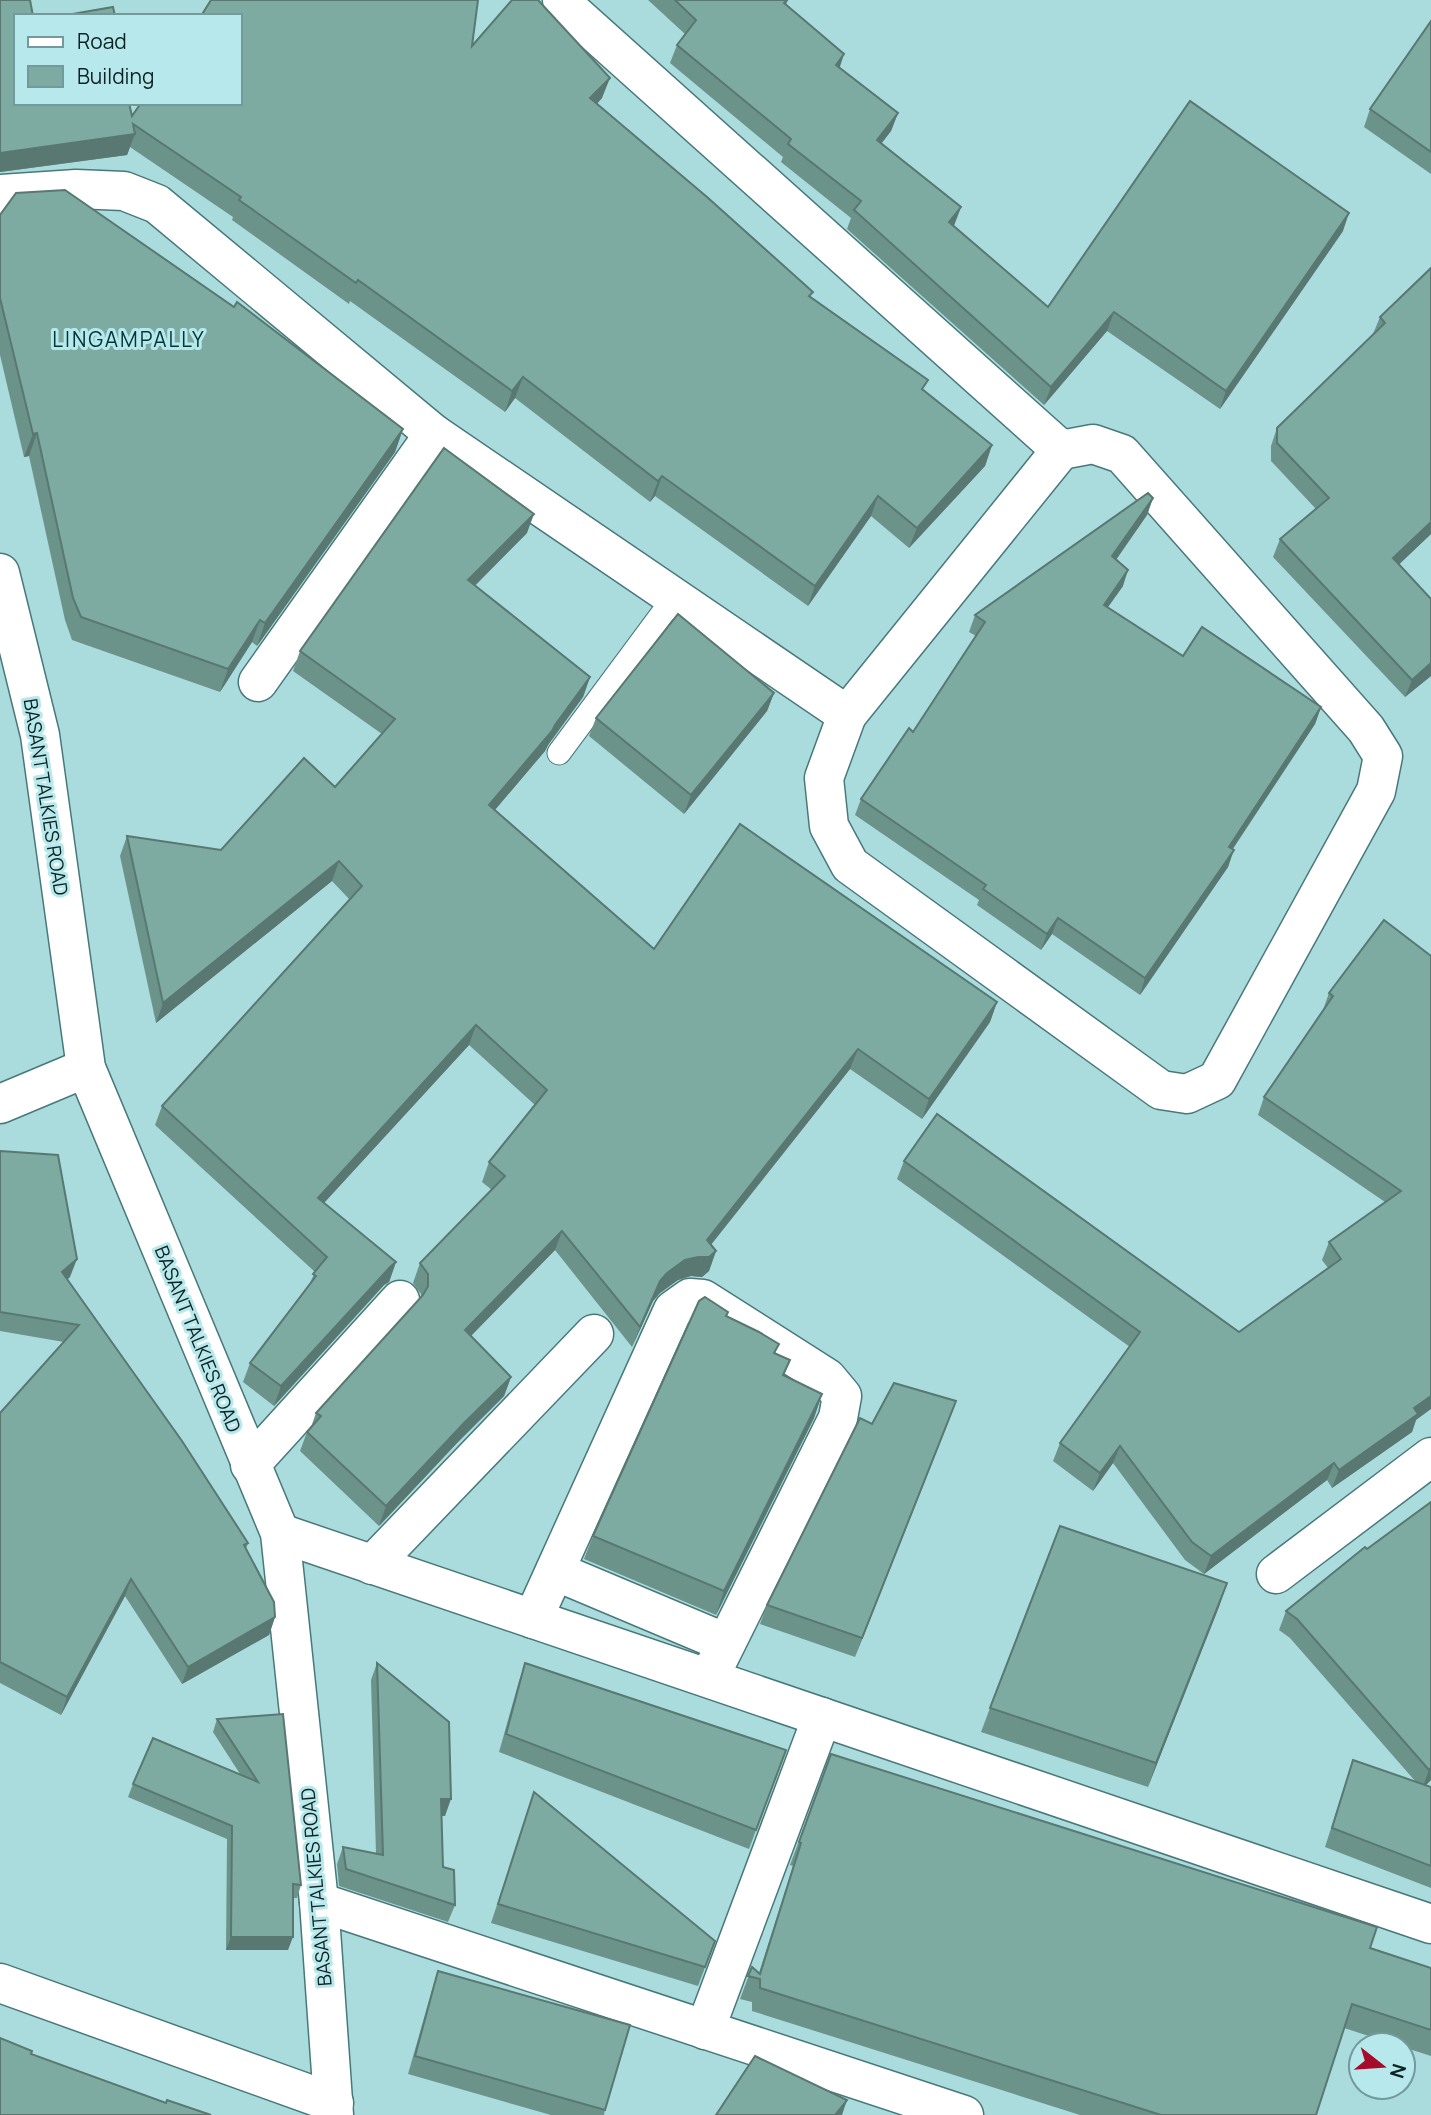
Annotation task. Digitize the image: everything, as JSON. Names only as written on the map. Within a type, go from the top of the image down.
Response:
[{"type":"street","points":[[562,0],[571,11],[1060,450]]},
{"type":"street","points":[[0,194],[76,189],[124,191],[157,204],[434,434],[847,715]]},
{"type":"street","points":[[258,682],[434,434]]},
{"type":"street","points":[[1093,444],[1122,454],[1366,729],[1383,756],[1376,790],[1217,1080],[1187,1094],[1161,1090],[850,865],[829,826],[824,778],[847,715],[1060,450],[1093,444]]},
{"type":"street","name":"BASANT TALKIES ROAD","points":[[0,573],[40,735],[86,1068],[280,1533],[319,1902],[334,2109]]},
{"type":"street","points":[[0,1104],[86,1068]]},
{"type":"street","points":[[533,1619],[673,1310],[690,1298],[703,1299],[827,1378],[842,1396],[838,1418],[709,1678]]},
{"type":"street","points":[[250,1465],[400,1300]]},
{"type":"street","points":[[372,1565],[594,1334]]},
{"type":"street","points":[[1276,1574],[1431,1457]]},
{"type":"street","points":[[280,1533],[1431,1924]]},
{"type":"street","points":[[555,1571],[726,1643]]},
{"type":"street","points":[[705,2030],[822,1717]]},
{"type":"street","points":[[319,1902],[964,2115]]},
{"type":"street","points":[[0,1983],[334,2109]]},
{"type":"lane","points":[[559,753],[674,598]]},
{"type":"building","points":[[0,0],[30,0],[33,14],[14,14],[14,105],[129,105],[132,116],[140,105],[242,105],[242,14],[202,14],[211,0],[478,0],[472,46],[512,0],[538,0],[610,78],[590,98],[707,197],[813,292],[809,296],[928,380],[922,389],[992,445],[917,528],[878,496],[815,586],[662,476],[658,481],[523,377],[512,391],[358,280],[356,283],[239,200],[241,197],[133,124],[135,134],[0,153]]},
{"type":"building","points":[[675,0],[787,0],[784,3],[844,54],[836,65],[898,113],[877,140],[961,207],[949,222],[1048,307],[1190,101],[1349,213],[1226,391],[1114,312],[1051,387],[854,210],[861,201],[788,144],[791,139],[677,45],[696,20]]},
{"type":"building","points":[[113,7],[115,14],[73,14]]},
{"type":"building","points":[[1431,21],[1431,152],[1370,109]]},
{"type":"building","points":[[65,190],[234,307],[237,302],[403,429],[265,623],[260,620],[228,669],[81,617],[73,598],[37,433],[33,434],[0,298],[0,215],[16,193]]},
{"type":"building","points":[[1431,268],[1431,522],[1393,558],[1431,599],[1431,663],[1412,680],[1280,539],[1329,498],[1277,443],[1277,428],[1385,323],[1380,317]]},
{"type":"building","points":[[444,448],[534,514],[468,580],[590,677],[552,731],[489,805],[654,949],[740,824],[997,1002],[929,1099],[858,1049],[707,1240],[716,1251],[709,1257],[685,1260],[667,1273],[660,1281],[640,1327],[562,1231],[465,1330],[511,1377],[386,1506],[307,1432],[321,1416],[316,1413],[423,1295],[428,1286],[428,1274],[420,1263],[505,1176],[489,1162],[547,1090],[476,1025],[318,1198],[396,1262],[281,1386],[250,1363],[316,1276],[313,1274],[327,1257],[162,1106],[362,886],[339,861],[163,1003],[127,836],[221,850],[304,758],[335,787],[395,719],[300,651]]},
{"type":"building","points":[[1148,493],[1153,498],[1112,556],[1128,570],[1104,605],[1183,656],[1202,627],[1321,707],[1229,847],[1234,850],[1145,978],[1058,918],[1047,934],[983,889],[986,885],[861,799],[909,728],[913,732],[985,622],[975,615]]},
{"type":"building","points":[[678,614],[774,693],[691,795],[596,718]]},
{"type":"building","points":[[1384,920],[1431,956],[1431,1396],[1414,1408],[1418,1414],[1339,1470],[1334,1463],[1211,1556],[1192,1542],[1120,1446],[1100,1473],[1060,1443],[1140,1332],[904,1161],[937,1114],[1239,1332],[1341,1259],[1329,1242],[1401,1191],[1264,1097],[1333,996],[1329,993]]},
{"type":"building","points":[[0,1151],[58,1155],[77,1259],[62,1272],[182,1441],[248,1543],[244,1545],[274,1602],[275,1617],[188,1667],[131,1579],[67,1697],[0,1662],[0,1413],[79,1325],[0,1312]]},
{"type":"building","points":[[705,1297],[728,1312],[726,1316],[779,1344],[774,1353],[790,1360],[783,1375],[822,1394],[724,1591],[593,1536],[699,1301]]},
{"type":"building","points":[[894,1383],[956,1401],[862,1638],[767,1605],[860,1418],[872,1424]]},
{"type":"building","points":[[1431,1502],[1429,1770],[1297,1619],[1286,1611],[1365,1547],[1367,1549]]},
{"type":"building","points":[[1060,1526],[1227,1583],[1156,1763],[990,1708]]},
{"type":"building","points":[[377,1663],[449,1722],[451,1799],[441,1799],[443,1867],[454,1870],[455,1905],[346,1869],[343,1847],[383,1855]]},
{"type":"building","points":[[525,1663],[786,1750],[756,1830],[506,1734]]},
{"type":"building","points":[[283,1714],[301,1885],[293,1884],[293,1937],[231,1937],[232,1826],[133,1784],[153,1738],[258,1782],[217,1719]]},
{"type":"building","points":[[831,1754],[1377,1927],[1370,1948],[1431,1968],[1431,2030],[1352,2004],[1316,2115],[1161,2115],[760,1988],[760,1979],[748,1976],[752,1967],[760,1974],[801,1843],[799,1842]]},
{"type":"building","points":[[1353,1760],[1431,1787],[1431,1866],[1332,1828]]},
{"type":"building","points":[[534,1792],[715,1941],[705,1967],[498,1904]]},
{"type":"building","points":[[438,1971],[630,2025],[605,2110],[415,2056]]},
{"type":"building","points":[[0,2038],[32,2051],[31,2054],[166,2103],[167,2100],[211,2115],[0,2115]]},
{"type":"building","points":[[755,2056],[847,2100],[835,2115],[716,2115]]},
{"type":"district","name":"LINGAMPALLY","points":[[129,339]]}]
